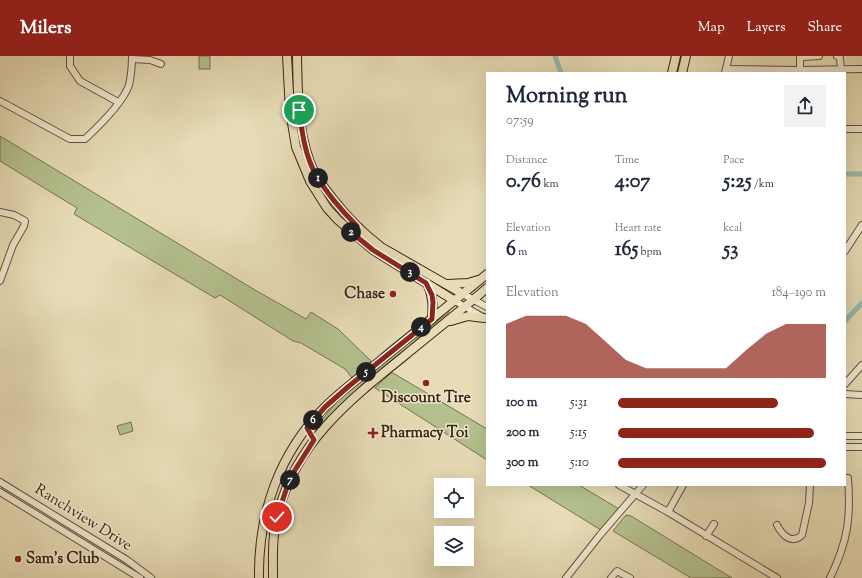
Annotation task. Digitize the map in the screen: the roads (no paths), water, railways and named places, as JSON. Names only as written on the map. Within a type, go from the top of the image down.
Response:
[{"type":"main road","points":[[287,56],[290,111],[298,136],[307,152],[316,175],[354,229],[373,250],[455,301]]},
{"type":"main road","points":[[297,56],[299,110],[298,136]]},
{"type":"main road","points":[[672,72],[676,56]]},
{"type":"main road","points":[[682,72],[686,57]]},
{"type":"main road","points":[[354,229],[381,247],[463,294]]},
{"type":"main road","points":[[447,284],[468,283],[484,277]]},
{"type":"main road","points":[[259,578],[262,530],[274,482],[301,435],[325,407],[349,386],[484,277]]},
{"type":"main road","points":[[426,283],[432,295],[432,319]]},
{"type":"main road","points":[[273,578],[277,517],[290,478],[314,440],[332,418],[354,397],[486,289]]},
{"type":"main road","points":[[446,322],[468,316],[485,319]]},
{"type":"main road","points":[[307,428],[314,440]]},
{"type":"main road","points":[[301,435],[314,440]]},
{"type":"street","points":[[70,56],[70,66],[80,81],[118,102]]},
{"type":"street","points":[[729,56],[726,71],[862,69]]},
{"type":"street","points":[[800,70],[800,60],[802,57],[819,56]]},
{"type":"street","points":[[837,56],[841,60],[841,69]]},
{"type":"street","points":[[0,101],[70,139],[86,139],[102,124],[128,86],[132,58],[150,60],[161,64]]},
{"type":"street","points":[[846,129],[862,129]]},
{"type":"street","points":[[0,212],[14,215],[25,222],[2,267],[0,281]]},
{"type":"street","points":[[846,246],[862,225]]},
{"type":"street","points":[[463,294],[486,306]]},
{"type":"street","points":[[455,301],[485,319]]},
{"type":"street","points":[[846,383],[862,365]]},
{"type":"street","points":[[846,394],[862,395]]},
{"type":"street","points":[[846,436],[862,436]]},
{"type":"street","points":[[846,447],[862,446]]},
{"type":"street","points":[[830,578],[840,558],[847,531],[850,509],[847,478]]},
{"type":"street","name":"Ranchview Drive","points":[[0,482],[127,560],[151,578]]},
{"type":"street","points":[[621,486],[668,512],[777,578]]},
{"type":"street","points":[[566,578],[600,535],[642,486]]},
{"type":"street","points":[[668,512],[682,486]]},
{"type":"street","points":[[777,525],[785,537],[794,540],[802,535],[809,503],[810,486]]},
{"type":"street","name":"Ranchview Drive","points":[[0,492],[140,578]]},
{"type":"street","points":[[706,536],[714,524]]},
{"type":"street","points":[[122,566],[127,560]]},
{"type":"street","points":[[129,571],[134,565]]},
{"type":"street","points":[[612,578],[617,571],[630,578]]},
{"type":"waterway","points":[[555,56],[561,72]]},
{"type":"waterway","points":[[846,174],[862,174]]},
{"type":"waterway","points":[[846,320],[862,303]]},
{"type":"place","name":"Chase","points":[[393,294]]},
{"type":"place","name":"Discount Tire","points":[[426,383]]},
{"type":"place","name":"Pharmacy Toi","points":[[373,433]]},
{"type":"place","name":"Sam's Club","points":[[18,559]]}]
